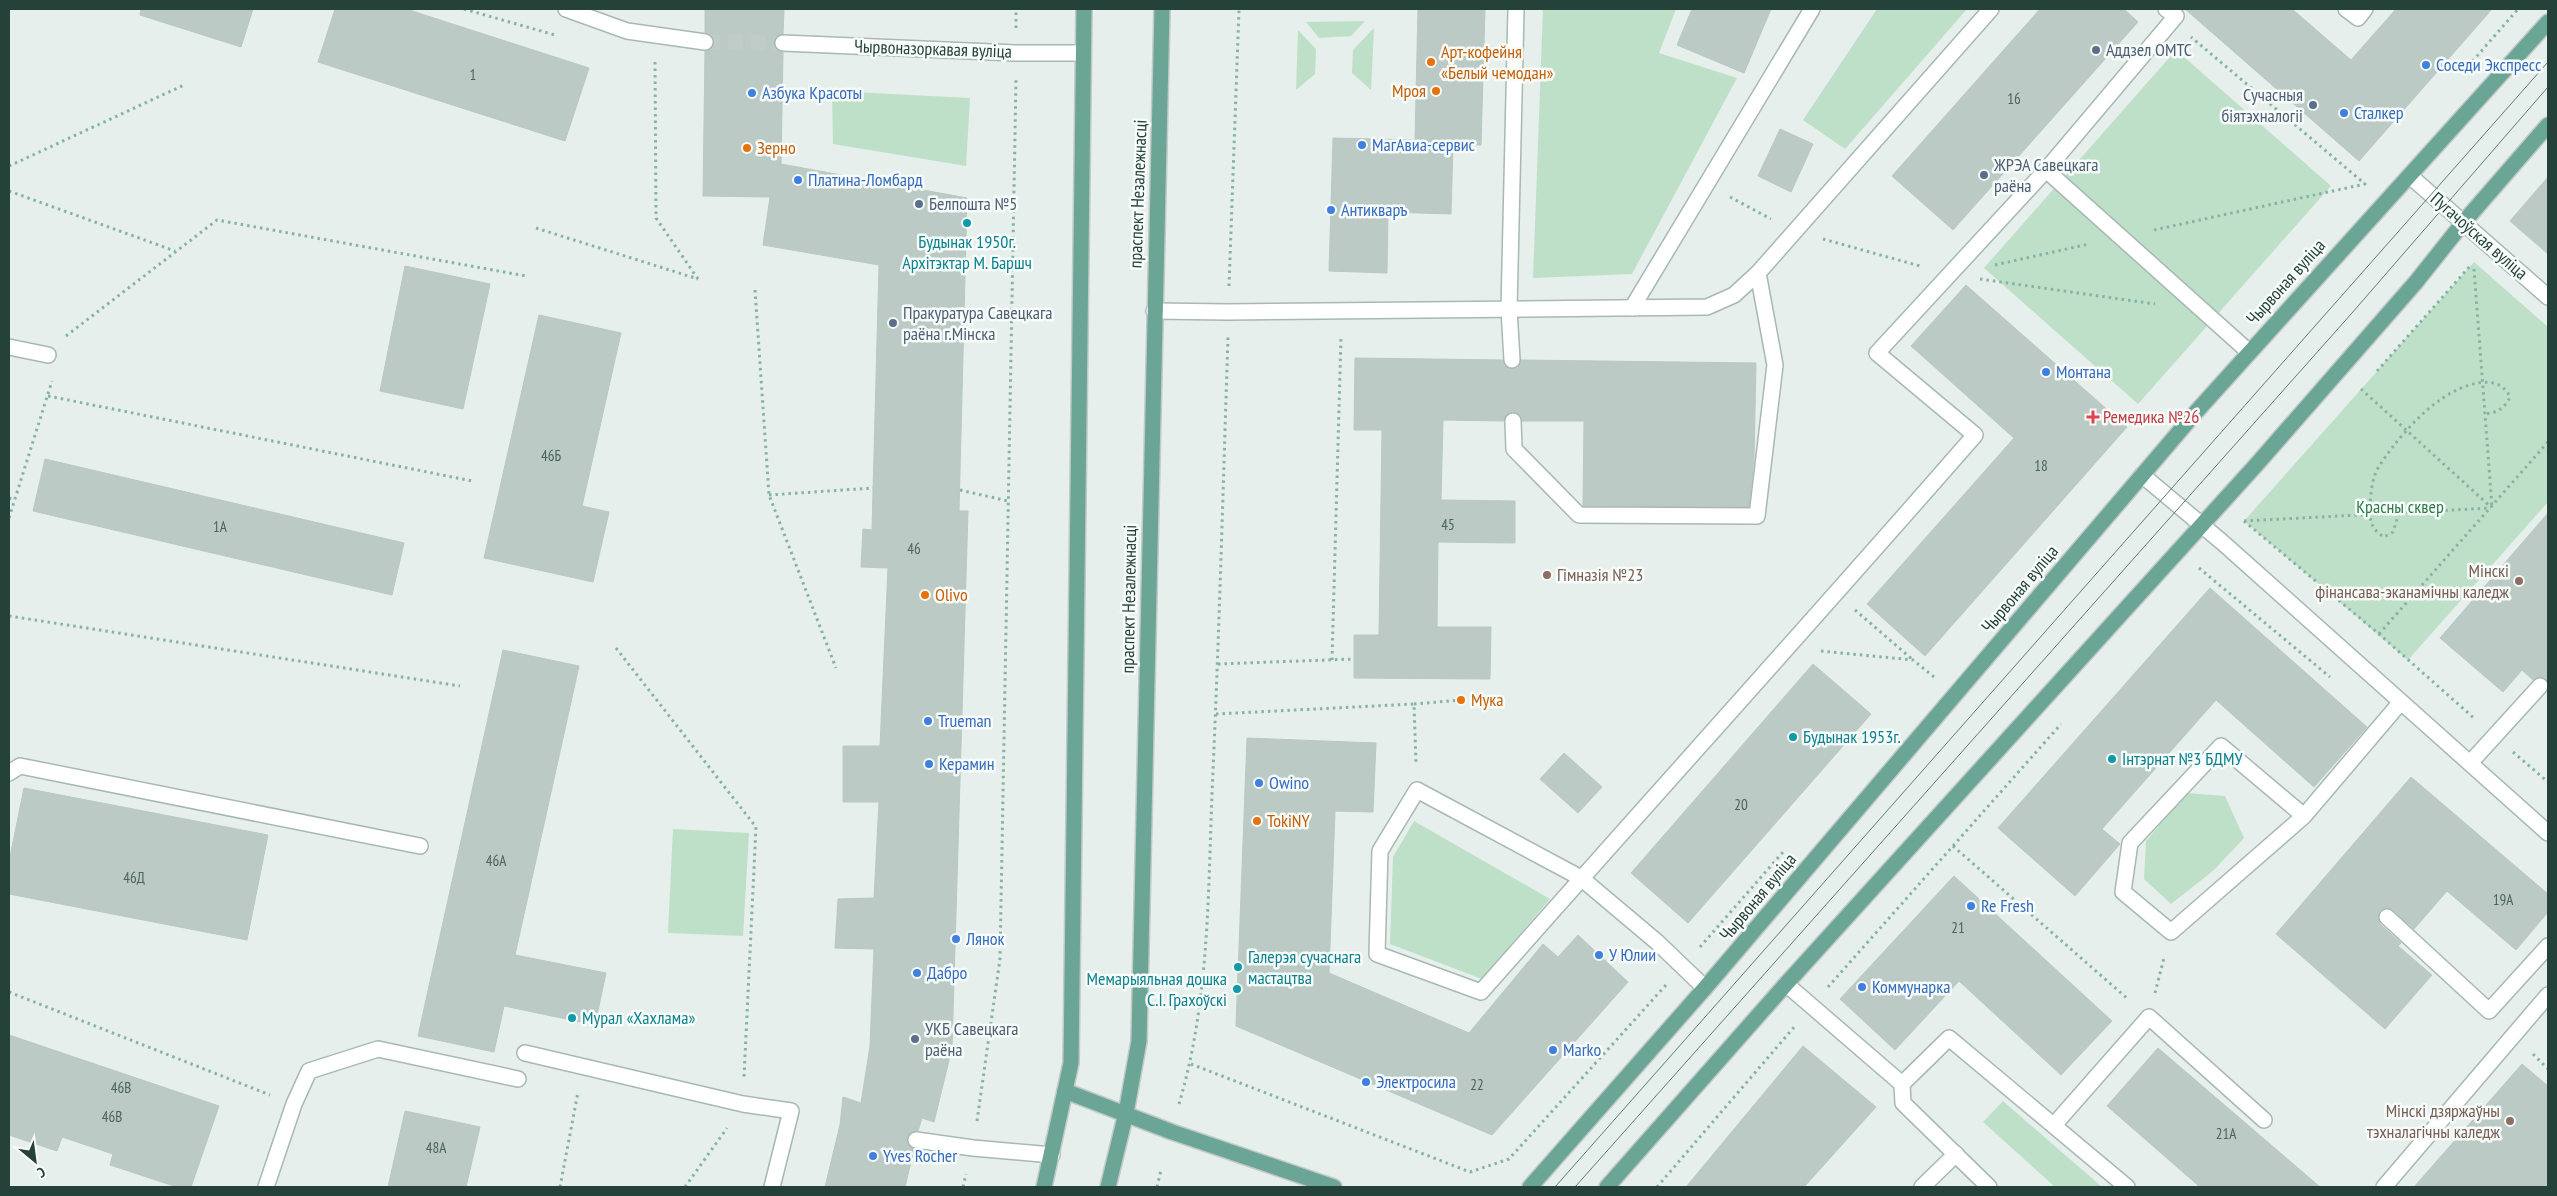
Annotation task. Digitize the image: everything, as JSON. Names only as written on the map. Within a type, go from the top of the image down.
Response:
[{"type":"main road","points":[[1044,1187],[1071,1063],[1084,9]]},
{"type":"main road","name":"праспект Незалежнасці","points":[[1108,1187],[1126,1113],[1139,1040],[1162,9]]},
{"type":"main road","name":"Чырвоная вуліца","points":[[1530,1187],[1705,988],[2249,352],[2548,22]]},
{"type":"main road","points":[[1607,1187],[1786,984],[2416,282],[2463,222],[2548,125]]},
{"type":"main road","points":[[1065,1091],[1172,1132],[1334,1187]]},
{"type":"street","points":[[566,9],[627,31],[705,42]]},
{"type":"street","points":[[1512,360],[1509,309],[1516,9]]},
{"type":"street","points":[[1632,308],[1812,9]]},
{"type":"street","points":[[1154,311],[1228,312],[1707,307],[1734,295],[1758,273],[1991,9]]},
{"type":"street","points":[[2346,9],[2358,18],[2365,9]]},
{"type":"street","points":[[1705,988],[1581,878],[1417,790],[1380,851],[1377,954],[1481,992],[1581,878],[1836,593],[1974,435],[1877,353],[2046,170],[2169,15]]},
{"type":"street","name":"Чырвоназоркавая вуліца","points":[[783,42],[1015,53],[1083,53]]},
{"type":"street","points":[[2046,170],[2249,352]]},
{"type":"street","name":"Пугачоўская вуліца","points":[[2410,176],[2548,297]]},
{"type":"street","points":[[1513,421],[1514,449],[1579,515],[1757,516],[1775,365],[1758,273]]},
{"type":"street","points":[[9,347],[48,355]]},
{"type":"street","points":[[2142,475],[2199,525],[2222,542],[2548,834]]},
{"type":"street","points":[[2470,764],[2540,686]]},
{"type":"street","points":[[2304,816],[2221,746],[2130,843],[2123,892],[2170,932],[2304,816],[2400,703]]},
{"type":"street","points":[[9,773],[20,766],[420,846]]},
{"type":"street","points":[[2387,917],[2489,1011],[2548,946]]},
{"type":"street","points":[[1786,984],[1902,1084],[1903,1103],[1989,1187]]},
{"type":"street","points":[[2384,1187],[2548,995]]},
{"type":"street","points":[[2054,1125],[2149,1017],[2264,1120]]},
{"type":"street","points":[[1902,1084],[1949,1038],[2127,1187]]},
{"type":"street","points":[[266,1187],[294,1104],[310,1071],[378,1049],[518,1079]]},
{"type":"street","points":[[525,1054],[743,1104],[791,1111],[772,1187]]},
{"type":"street","points":[[916,1140],[973,1148],[1052,1155]]},
{"type":"street","points":[[1922,1187],[1956,1154]]},
{"type":"path","points":[[963,1187],[973,1148],[1000,959],[1016,9]]},
{"type":"path","points":[[1179,1104],[1191,1064],[1205,962],[1218,664],[1239,9]]},
{"type":"path","points":[[2460,76],[2518,9]]},
{"type":"path","points":[[2169,15],[2365,184]]},
{"type":"path","points":[[536,228],[698,280],[656,218],[656,35]]},
{"type":"path","points":[[9,166],[184,85]]},
{"type":"path","points":[[2358,191],[2371,177]]},
{"type":"path","points":[[1950,275],[2365,184]]},
{"type":"path","points":[[9,191],[176,252]]},
{"type":"path","points":[[64,344],[67,335],[217,220],[526,276]]},
{"type":"path","points":[[2474,262],[2492,508]]},
{"type":"path","points":[[755,290],[770,495],[836,668]]},
{"type":"path","points":[[1332,660],[1342,311]]},
{"type":"path","points":[[9,518],[53,379]]},
{"type":"path","points":[[2400,512],[2393,532],[2384,537],[2373,530],[2369,519],[2371,490],[2379,466],[2407,431],[2439,400],[2459,389],[2482,382],[2495,383],[2506,388],[2510,397],[2506,405],[2498,412],[2485,414]]},
{"type":"path","points":[[2361,390],[2492,508]]},
{"type":"path","points":[[48,396],[472,481]]},
{"type":"path","points":[[2379,634],[2492,508],[2548,442]]},
{"type":"path","points":[[770,495],[873,488]]},
{"type":"path","points":[[960,490],[1008,501]]},
{"type":"path","points":[[9,498],[15,499]]},
{"type":"path","points":[[2492,508],[2244,521],[2379,634],[2548,782]]},
{"type":"path","points":[[2193,574],[2200,567]]},
{"type":"path","points":[[1836,593],[1934,677]]},
{"type":"path","points":[[9,616],[460,686]]},
{"type":"path","points":[[616,648],[756,827],[743,1104],[685,1187]]},
{"type":"path","points":[[1786,648],[1913,660]]},
{"type":"path","points":[[1218,664],[1354,659]]},
{"type":"path","points":[[1928,684],[1941,670]]},
{"type":"path","points":[[1216,714],[1460,700]]},
{"type":"path","points":[[1414,704],[1417,790]]},
{"type":"path","points":[[1657,1187],[1812,1006],[2064,721]]},
{"type":"path","points":[[1953,846],[2149,1017],[2170,932]]},
{"type":"path","points":[[1191,1064],[1470,1172],[1509,1159],[1787,847]]},
{"type":"path","points":[[9,992],[294,1104]]},
{"type":"path","points":[[560,1187],[583,1067]]},
{"type":"path","points":[[1157,1187],[1161,1170]]},
{"type":"green space","points":[[1543,9],[1676,9],[1659,53],[1737,78],[1632,274],[1533,278]]},
{"type":"green space","points":[[1877,9],[1967,9],[1845,149],[1803,120]]},
{"type":"green space","points":[[1365,21],[1351,36],[1319,38],[1306,22]]},
{"type":"green space","points":[[1374,28],[1371,90],[1352,73],[1353,50]]},
{"type":"green space","points":[[1298,30],[1316,49],[1315,74],[1296,90]]},
{"type":"green space","points":[[2176,50],[2331,186],[2138,404],[1984,268]]},
{"type":"green space","points":[[832,91],[970,98],[966,166],[833,144]]},
{"type":"green space","name":"Красны сквер","points":[[2474,262],[2548,327],[2548,502],[2408,660],[2244,521]]},
{"type":"green space","points":[[2187,793],[2225,796],[2244,838],[2214,870],[2171,904],[2144,879],[2146,841]]},
{"type":"green space","points":[[1414,821],[1550,899],[1482,979],[1390,944],[1393,857]]},
{"type":"green space","points":[[673,829],[749,833],[743,936],[668,933]]},
{"type":"green space","points":[[2003,1101],[2102,1187],[2055,1187],[1983,1122]]},
{"type":"building","points":[[141,9],[253,9],[241,47],[140,15]]},
{"type":"building","points":[[335,9],[406,9],[589,68],[565,141],[318,62]]},
{"type":"building","points":[[705,9],[784,9],[783,34],[775,38],[774,43],[778,51],[783,52],[781,164],[967,198],[959,511],[968,511],[952,1048],[934,1122],[922,1118],[918,1131],[912,1132],[907,1138],[908,1144],[914,1149],[905,1187],[825,1187],[840,1125],[843,1097],[861,1103],[870,1046],[874,949],[835,948],[838,899],[874,898],[879,802],[843,802],[843,746],[880,746],[888,568],[861,567],[863,529],[872,530],[879,265],[763,245],[770,197],[703,196],[705,51],[712,48],[714,43],[711,35],[705,33]]},
{"type":"building","points":[[1418,9],[1485,9],[1481,145],[1453,144],[1451,214],[1388,212],[1387,273],[1329,271],[1333,138],[1415,140]]},
{"type":"building","points":[[1692,9],[1771,9],[1744,73],[1677,45]]},
{"type":"building","points":[[2040,9],[2124,9],[2138,22],[1953,230],[1892,176]]},
{"type":"building","points":[[2185,9],[2292,9],[2351,60],[2396,9],[2492,9],[2359,161]]},
{"type":"building","points":[[1780,129],[1813,144],[1791,192],[1758,176]]},
{"type":"building","points":[[2548,177],[2548,254],[2510,221]]},
{"type":"building","points":[[405,266],[490,284],[463,409],[380,391]]},
{"type":"building","points":[[1966,285],[2127,427],[1925,656],[1867,604],[2014,438],[1911,346]]},
{"type":"building","points":[[539,315],[621,333],[582,506],[609,512],[593,582],[484,558]]},
{"type":"building","points":[[1355,358],[1503,360],[1504,366],[1512,369],[1518,368],[1521,360],[1756,363],[1754,458],[1749,507],[1583,506],[1584,421],[1522,421],[1521,416],[1513,412],[1508,413],[1504,421],[1443,420],[1441,500],[1515,501],[1515,543],[1438,542],[1437,627],[1491,627],[1490,679],[1354,678],[1354,635],[1379,635],[1382,430],[1354,430]]},
{"type":"building","points":[[45,459],[404,543],[392,595],[33,511]]},
{"type":"building","name":"Мінскі фінансава-эканамічны каледж","points":[[2548,513],[2548,682],[2542,677],[2533,680],[2522,670],[2503,692],[2440,638]]},
{"type":"building","name":"Інтэрнат №3 БДМУ","points":[[2210,588],[2367,727],[2314,787],[2216,700],[2102,829],[2120,844],[2075,896],[1998,828]]},
{"type":"building","points":[[503,650],[579,666],[515,955],[606,973],[595,1025],[504,1006],[494,1052],[418,1036]]},
{"type":"building","points":[[1813,664],[1871,714],[1688,923],[1631,873]]},
{"type":"building","points":[[1247,738],[1376,743],[1373,812],[1335,811],[1329,973],[1469,1033],[1543,944],[1558,957],[1578,935],[1628,982],[1492,1135],[1236,1026]]},
{"type":"building","points":[[1564,753],[1602,787],[1578,813],[1540,779]]},
{"type":"building","points":[[2411,777],[2548,894],[2548,912],[2516,950],[2447,891],[2414,929],[2393,910],[2385,908],[2380,910],[2378,915],[2380,924],[2401,943],[2398,946],[2432,975],[2385,1029],[2276,934]]},
{"type":"building","points":[[24,788],[268,835],[247,940],[9,894],[9,862]]},
{"type":"building","points":[[1954,876],[2112,1021],[2061,1075],[1959,981],[1895,1050],[1840,999]]},
{"type":"building","points":[[9,1035],[219,1106],[191,1187],[177,1187],[110,1165],[113,1154],[62,1137],[57,1151],[9,1135]]},
{"type":"building","points":[[1803,1046],[1876,1107],[1804,1187],[1686,1187]]},
{"type":"building","points":[[2158,1048],[2320,1187],[2200,1187],[2107,1106]]},
{"type":"building","name":"Мінскі дзяржаўны тэхналагічны каледж","points":[[2522,1064],[2548,1086],[2548,1187],[2414,1187]]},
{"type":"building","points":[[405,1111],[480,1127],[466,1187],[388,1187]]},
{"type":"tunnel","points":[[705,42],[783,43]]},
{"type":"tram line","points":[[1555,1187],[2548,62]]},
{"type":"tram line","points":[[1575,1187],[2352,313],[2548,87]]},
{"type":"place","name":"Аддзел ОМТС","points":[[2096,50]]},
{"type":"place","name":"Арт-кофейня «Белый чемодан»","points":[[1431,62]]},
{"type":"place","name":"Соседи Экспресс","points":[[2426,65]]},
{"type":"place","name":"Мроя","points":[[1436,91]]},
{"type":"place","name":"Азбука Красоты","points":[[752,93]]},
{"type":"place","name":"Сучасныя біятэхналогіі","points":[[2313,105]]},
{"type":"place","name":"Сталкер","points":[[2344,113]]},
{"type":"place","name":"МагАвиа-сервис","points":[[1362,145]]},
{"type":"place","name":"Зерно","points":[[747,148]]},
{"type":"place","name":"ЖРЭА Савецкага раёна","points":[[1984,175]]},
{"type":"place","name":"Платина-Ломбард","points":[[798,180]]},
{"type":"place","name":"Белпошта №5","points":[[919,204]]},
{"type":"place","name":"Антикваръ","points":[[1331,210]]},
{"type":"place","name":"Будынак 1950г. Архітэктар М. Баршч","points":[[967,223]]},
{"type":"place","name":"Пракуратура Савецкага раёна г.Мінска","points":[[893,323]]},
{"type":"place","name":"Монтана","points":[[2046,372]]},
{"type":"place","name":"Ремедика №26","points":[[2093,417]]},
{"type":"place","name":"Гімназія №23","points":[[1547,575]]},
{"type":"place","name":"Мінскі фінансава-эканамічны каледж","points":[[2519,581]]},
{"type":"place","name":"Olivo","points":[[925,595]]},
{"type":"place","name":"Мука","points":[[1461,700]]},
{"type":"place","name":"Trueman","points":[[928,721]]},
{"type":"place","name":"Будынак 1953г.","points":[[1793,737]]},
{"type":"place","name":"Інтэрнат №3 БДМУ","points":[[2112,759]]},
{"type":"place","name":"Керамин","points":[[929,764]]},
{"type":"place","name":"Owino","points":[[1259,783]]},
{"type":"place","name":"TokiNY","points":[[1257,821]]},
{"type":"place","name":"Re Fresh","points":[[1971,906]]},
{"type":"place","name":"Лянок","points":[[956,939]]},
{"type":"place","name":"У Юлии","points":[[1599,955]]},
{"type":"place","name":"Галерэя сучаснага мастацтва","points":[[1238,967]]},
{"type":"place","name":"Дабро","points":[[917,973]]},
{"type":"place","name":"Коммунарка","points":[[1862,987]]},
{"type":"place","name":"Мемарыяльная дошка С.І. Грахоўскі","points":[[1237,989]]},
{"type":"place","name":"Мурал «Хахлама»","points":[[572,1018]]},
{"type":"place","name":"УКБ Савецкага раёна","points":[[915,1039]]},
{"type":"place","name":"Marko","points":[[1553,1050]]},
{"type":"place","name":"Электросила","points":[[1366,1082]]},
{"type":"place","name":"Мінскі дзяржаўны тэхналагічны каледж","points":[[2510,1121]]},
{"type":"place","name":"Yves Rocher","points":[[873,1156]]}]
